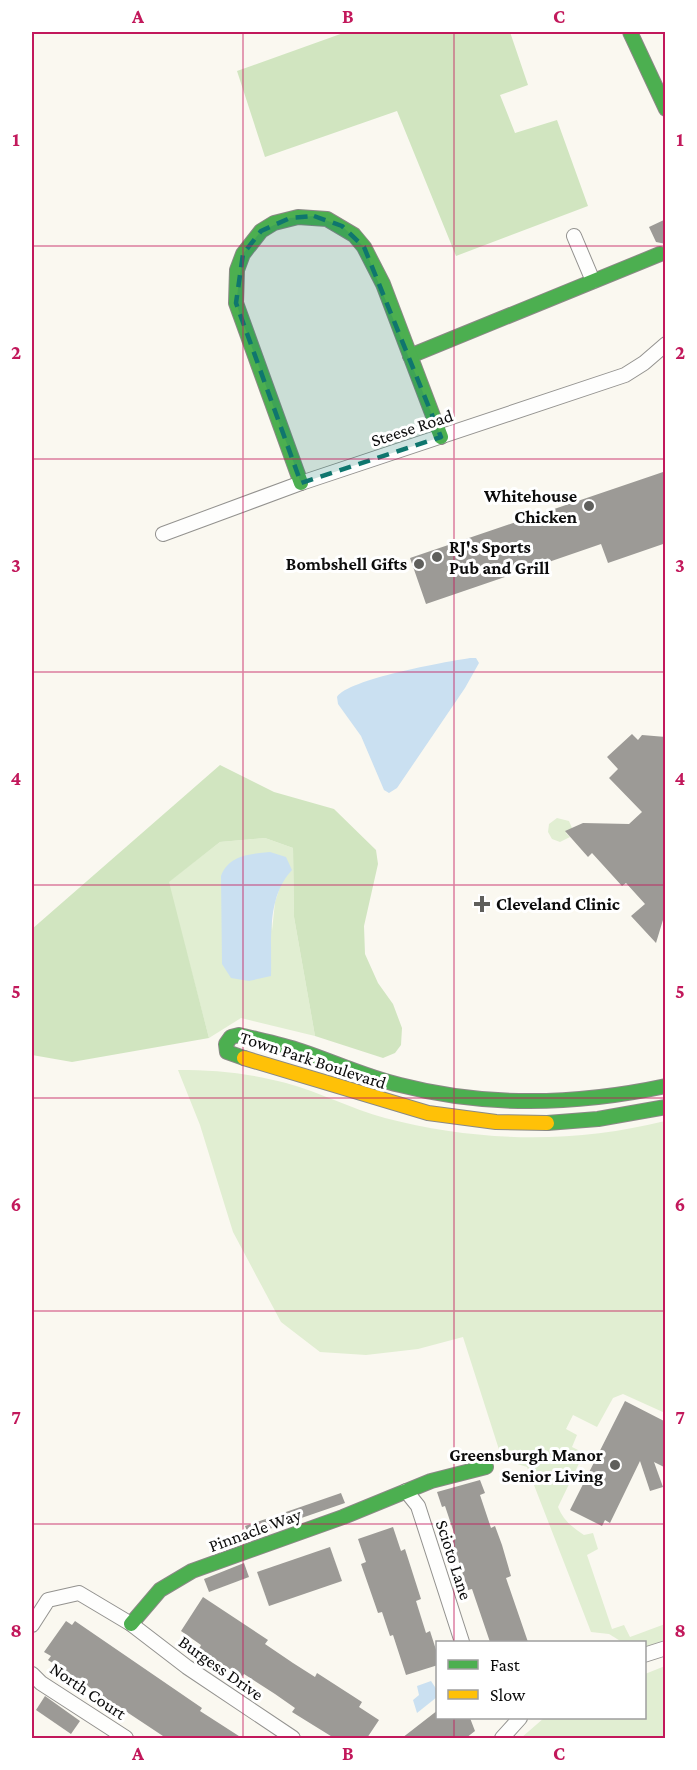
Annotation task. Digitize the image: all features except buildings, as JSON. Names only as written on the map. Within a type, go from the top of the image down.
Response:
[{"type":"street","points":[[630,32],[666,109]]},
{"type":"street","points":[[301,483],[236,303],[237,270],[251,241],[261,231],[290,218],[314,216],[327,219],[342,226],[364,248],[374,266],[441,437]]},
{"type":"street","points":[[574,236],[593,281]]},
{"type":"street","points":[[410,356],[660,254]]},
{"type":"street","name":"Steese Road","points":[[163,534],[301,483],[625,375],[644,363],[665,344]]},
{"type":"street","name":"Town Park Boulevard","points":[[666,1086],[577,1101],[485,1101],[399,1085],[312,1054],[248,1037],[231,1037],[226,1044],[227,1052],[234,1056],[290,1068],[393,1105],[460,1118],[508,1123],[572,1122],[666,1107]]},
{"type":"street","name":"Pinnacle Way","points":[[131,1624],[144,1604],[170,1582],[236,1554],[343,1518],[406,1491],[469,1470],[486,1467]]},
{"type":"street","name":"Scioto Lane","points":[[406,1491],[418,1506],[462,1641]]},
{"type":"street","points":[[32,1625],[48,1600],[79,1593],[131,1624]]},
{"type":"street","name":"Burgess Drive","points":[[131,1624],[187,1667],[293,1738]]},
{"type":"street","points":[[646,1655],[666,1648]]},
{"type":"street","name":"North Court","points":[[32,1674],[41,1683],[126,1738]]},
{"type":"street","points":[[502,1738],[515,1719]]},
{"type":"highlighted area","points":[[314,216],[342,226],[364,247],[441,437],[301,483],[236,303],[243,254],[261,231],[290,218]]},
{"type":"green space","points":[[346,32],[510,32],[528,85],[500,95],[515,133],[557,120],[588,206],[456,256],[397,111],[265,157],[237,71]]},
{"type":"green space","points":[[220,765],[274,792],[334,809],[376,850],[378,864],[364,926],[365,954],[378,983],[393,1004],[402,1028],[401,1045],[395,1053],[383,1058],[315,1036],[294,917],[293,848],[265,838],[220,842],[169,882],[209,1038],[72,1062],[32,1055],[32,929]]},
{"type":"green space","points":[[557,818],[569,821],[572,828],[566,833],[570,837],[560,842],[552,839],[548,832],[549,824]]},
{"type":"green space","points":[[265,838],[293,848],[294,917],[315,1036],[241,1018],[209,1038],[168,882],[220,842]],"holes":[[[270,852],[282,881],[275,902],[272,931]]]},
{"type":"green space","points":[[178,1070],[259,1077],[299,1087],[385,1118],[455,1132],[490,1136],[595,1134],[665,1121],[665,1413],[623,1394],[613,1398],[597,1427],[573,1415],[566,1429],[577,1435],[572,1447],[584,1453],[558,1507],[566,1520],[584,1535],[593,1533],[598,1549],[587,1555],[612,1629],[624,1625],[630,1637],[665,1624],[665,1640],[646,1647],[646,1641],[620,1641],[609,1634],[591,1632],[527,1467],[502,1459],[463,1337],[418,1349],[366,1355],[320,1352],[281,1322],[233,1232],[200,1125]]},
{"type":"green space","points":[[665,1666],[665,1738],[521,1738],[543,1719],[646,1719],[646,1674]]},
{"type":"water","points":[[476,658],[479,663],[465,688],[397,788],[389,793],[384,790],[361,736],[338,704],[337,697],[345,690],[377,678]]},
{"type":"water","points":[[270,852],[286,857],[292,870],[278,893],[274,906],[271,976],[249,981],[231,978],[222,964],[221,876],[229,864],[241,857]]},
{"type":"water","points":[[431,1681],[436,1688],[436,1698],[417,1713],[413,1700],[419,1695],[417,1686]]},
{"type":"traffic: fast","points":[[630,32],[666,109]]},
{"type":"traffic: fast","points":[[301,483],[236,303],[237,270],[243,254],[261,231],[274,223],[298,217],[327,219],[354,235],[364,247],[383,284],[441,437]]},
{"type":"traffic: fast","points":[[410,356],[660,254]]},
{"type":"traffic: fast","points":[[244,1058],[227,1052],[226,1044],[231,1037],[239,1035],[286,1046],[375,1078],[467,1098],[566,1100],[666,1086]]},
{"type":"traffic: fast","points":[[547,1123],[598,1119],[666,1107]]},
{"type":"traffic: fast","points":[[131,1624],[160,1590],[192,1571],[343,1517],[431,1481],[486,1467]]},
{"type":"traffic: slow","points":[[244,1058],[428,1113],[496,1122],[547,1123]]},
{"type":"place","name":"Whitehouse Chicken","points":[[589,506]]},
{"type":"place","name":"RJ's Sports Pub and Grill","points":[[437,557]]},
{"type":"place","name":"Bombshell Gifts","points":[[419,564]]},
{"type":"place","name":"Cleveland Clinic","points":[[482,904]]},
{"type":"place","name":"Greensburgh Manor Senior Living","points":[[615,1465]]}]
